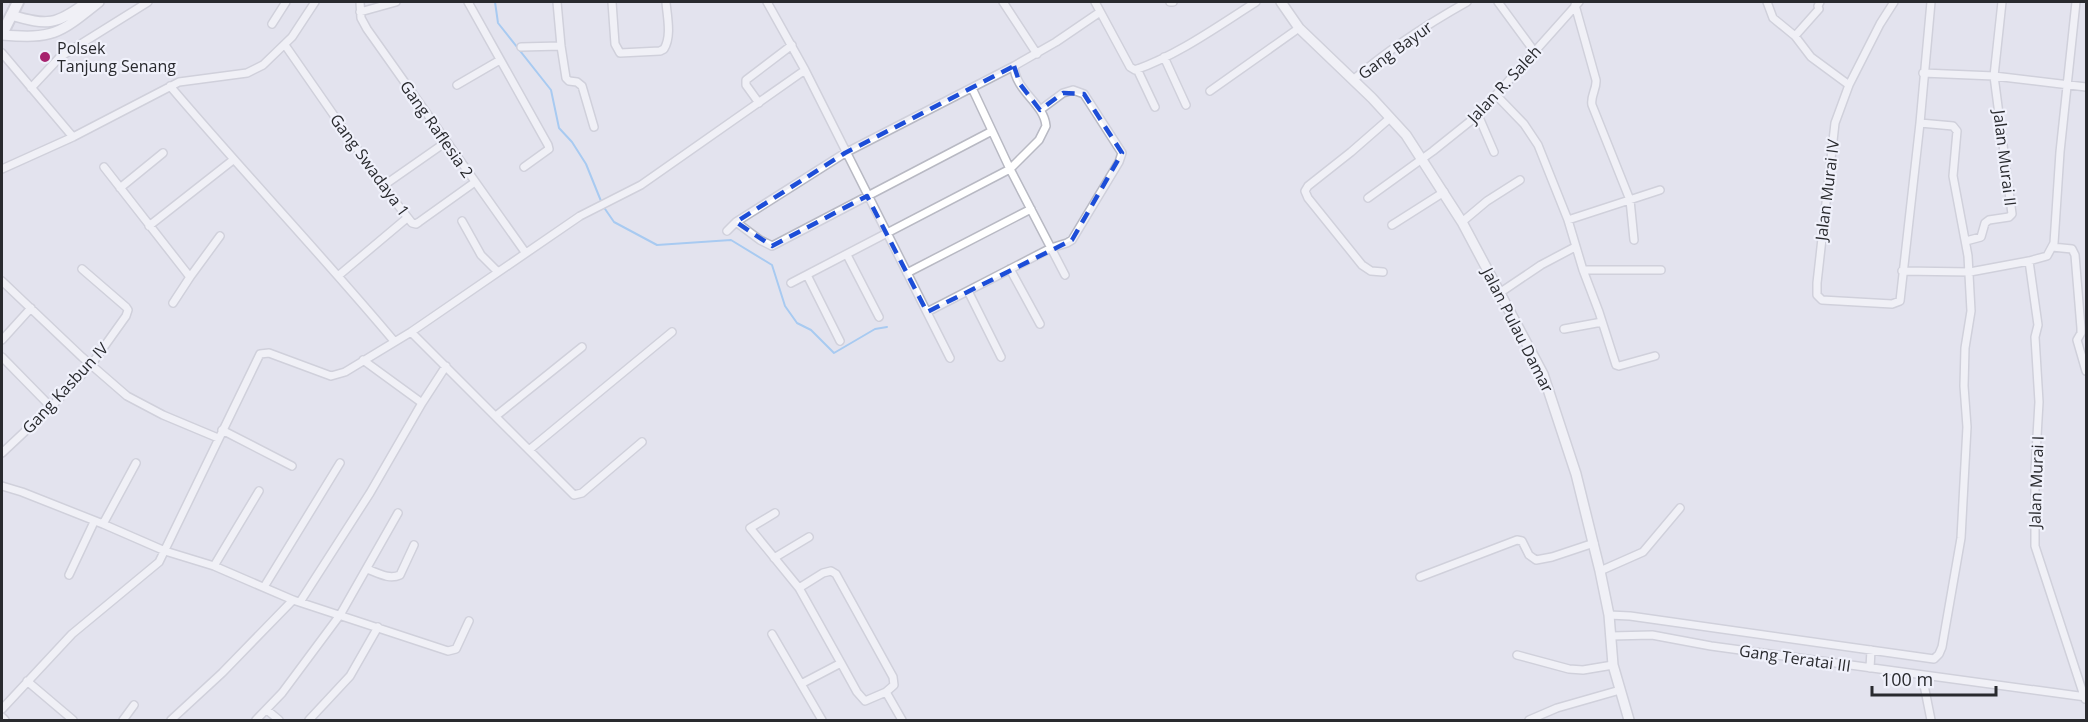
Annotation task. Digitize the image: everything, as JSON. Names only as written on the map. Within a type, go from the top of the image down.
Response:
[{"type":"main road","points":[[2,34],[18,2]]},
{"type":"street","points":[[11,15],[36,22],[52,22],[68,15],[87,2]]},
{"type":"street","points":[[2,34],[31,37],[49,35],[65,28],[99,2]]},
{"type":"street","points":[[31,88],[60,57],[148,2]]},
{"type":"street","points":[[272,24],[286,2]]},
{"type":"street","points":[[2,169],[73,137],[170,86],[188,80],[247,73],[263,65],[285,45],[315,2]]},
{"type":"street","name":"Gang Raflesia 2","points":[[360,2],[360,12],[367,29],[525,252]]},
{"type":"street","points":[[360,12],[396,2]]},
{"type":"street","points":[[468,2],[549,145],[549,149],[543,155],[524,167]]},
{"type":"street","points":[[557,2],[566,78],[582,86],[594,127]]},
{"type":"street","points":[[612,2],[615,44],[618,51],[624,54],[664,49],[668,32],[666,2]]},
{"type":"street","points":[[767,2],[805,70],[950,358]]},
{"type":"street","points":[[1003,2],[1037,54]]},
{"type":"street","points":[[1095,2],[1155,107]]},
{"type":"street","points":[[1134,69],[1164,57],[1256,2]]},
{"type":"street","name":"Jalan Pulau Damar","points":[[1281,2],[1299,28],[1406,135],[1462,222],[1536,358],[1553,400],[1594,543],[1610,626],[1613,665],[1629,720]]},
{"type":"street","name":"Gang Bayur","points":[[1353,80],[1419,29],[1467,2]]},
{"type":"street","points":[[1498,2],[1534,51]]},
{"type":"street","points":[[1767,2],[1773,18],[1795,36],[1811,57],[1849,85]]},
{"type":"street","points":[[1795,36],[1819,9],[1820,2]]},
{"type":"street","name":"Jalan Murai IV","points":[[1894,2],[1880,24],[1849,85],[1835,123],[1819,251],[1816,289],[1818,297],[1822,300],[1839,302],[1896,303],[1900,300],[1902,271]]},
{"type":"street","points":[[1931,2],[1920,123],[1902,271],[1970,272],[2047,256],[2052,248],[2066,85],[2076,2]]},
{"type":"street","points":[[1994,76],[2002,2]]},
{"type":"street","points":[[1577,3],[1596,80],[1591,98],[1592,105],[1630,200],[1634,240]]},
{"type":"street","name":"Jalan R. Saleh","points":[[1368,198],[1478,115],[1577,3]]},
{"type":"street","points":[[727,231],[736,222],[845,153],[1037,54],[1100,12]]},
{"type":"street","points":[[1210,91],[1299,28]]},
{"type":"street","name":"Gang Swadaya 1","points":[[285,45],[407,218],[416,224],[475,182]]},
{"type":"street","points":[[759,103],[746,85],[746,80],[792,45]]},
{"type":"street","points":[[521,47],[561,46]]},
{"type":"street","points":[[2,53],[73,137]]},
{"type":"street","points":[[1164,57],[1186,105]]},
{"type":"street","points":[[457,85],[500,60]]},
{"type":"street","points":[[790,283],[1010,169],[1044,133],[1046,121],[1020,84],[1014,66]]},
{"type":"street","points":[[2,709],[72,634],[153,568],[165,551],[258,356],[269,352],[315,372],[331,376],[345,372],[411,332],[525,252],[591,210],[641,185],[805,70]]},
{"type":"street","points":[[1923,73],[1994,76],[2086,87]]},
{"type":"street","name":"Jalan Murai II","points":[[1966,242],[1981,237],[1989,219],[2009,217],[2012,214],[1994,76]]},
{"type":"street","points":[[170,86],[394,341]]},
{"type":"street","points":[[972,88],[1010,169],[1065,275]]},
{"type":"street","points":[[927,312],[1051,248],[1072,240],[1119,162],[1122,153],[1084,94],[1073,90],[1063,93],[1040,110]]},
{"type":"street","points":[[1496,96],[1524,124],[1535,140],[1568,220],[1575,247],[1617,365],[1655,356]]},
{"type":"street","points":[[1478,115],[1494,152]]},
{"type":"street","points":[[1383,272],[1371,271],[1362,265],[1308,198],[1305,191],[1308,186],[1390,118]]},
{"type":"street","points":[[1610,626],[1630,616],[1871,652],[1934,659],[1939,654],[1961,538],[1967,427],[1964,376],[1965,348],[1971,311],[1970,272],[1954,188],[1957,129],[1951,125],[1920,123]]},
{"type":"street","points":[[736,222],[772,246],[992,131]]},
{"type":"street","points":[[383,186],[446,142]]},
{"type":"street","points":[[120,188],[163,153]]},
{"type":"street","points":[[149,226],[233,160]]},
{"type":"street","points":[[104,167],[190,277]]},
{"type":"street","points":[[1462,222],[1487,201],[1520,180]]},
{"type":"street","points":[[1568,220],[1660,190]]},
{"type":"street","points":[[1392,225],[1444,192]]},
{"type":"street","points":[[907,273],[1031,209]]},
{"type":"street","points":[[338,276],[407,218]]},
{"type":"street","points":[[462,221],[481,255],[498,272]]},
{"type":"street","points":[[173,303],[220,236]]},
{"type":"street","points":[[1500,292],[1541,265],[1575,247]]},
{"type":"street","points":[[2052,248],[2072,249],[2075,255],[2081,328],[2077,340],[2086,371]]},
{"type":"street","points":[[847,255],[879,317]]},
{"type":"street","name":"Jalan Murai I","points":[[2029,261],[2037,325],[2035,337],[2039,402],[2035,546],[2085,697]]},
{"type":"street","name":"Gang Kasbun IV","points":[[2,453],[51,407],[91,364],[126,316],[128,310],[122,302],[82,269]]},
{"type":"street","points":[[1010,269],[1040,324]]},
{"type":"street","points":[[1583,270],[1661,270]]},
{"type":"street","points":[[807,275],[840,341]]},
{"type":"street","points":[[2,281],[133,400],[218,438]]},
{"type":"street","points":[[968,291],[1002,357]]},
{"type":"street","points":[[2,340],[30,308]]},
{"type":"street","points":[[1564,329],[1602,322]]},
{"type":"street","points":[[411,332],[576,496],[642,442]]},
{"type":"street","points":[[529,450],[672,332]]},
{"type":"street","points":[[496,416],[582,347]]},
{"type":"street","points":[[2,357],[51,407]]},
{"type":"street","points":[[363,360],[422,403]]},
{"type":"street","points":[[171,720],[296,601],[373,487],[446,366]]},
{"type":"street","points":[[222,430],[292,466]]},
{"type":"street","points":[[103,524],[136,463]]},
{"type":"street","points":[[264,587],[340,464]]},
{"type":"street","points":[[2,486],[103,524],[165,551],[214,566],[296,601],[451,651],[456,649],[469,621]]},
{"type":"street","points":[[214,566],[259,491]]},
{"type":"street","points":[[1600,571],[1643,552],[1680,508]]},
{"type":"street","points":[[256,720],[288,685],[340,615],[398,513]]},
{"type":"street","points":[[775,513],[750,528],[799,588],[857,692],[865,701],[886,692],[894,685],[893,677],[836,574],[831,571],[823,573],[799,588]]},
{"type":"street","points":[[69,575],[94,522]]},
{"type":"street","points":[[774,558],[809,537]]},
{"type":"street","points":[[1420,577],[1517,540],[1522,541],[1528,555],[1536,560],[1594,543]]},
{"type":"street","points":[[367,569],[388,577],[396,577],[401,572],[414,545]]},
{"type":"street","name":"Gang Teratai III","points":[[1610,626],[1625,634],[1652,635],[1711,646],[2085,697]]},
{"type":"street","points":[[309,720],[350,676],[378,627]]},
{"type":"street","points":[[772,634],[822,720]]},
{"type":"street","points":[[1870,666],[1871,652]]},
{"type":"street","points":[[1517,655],[1569,669],[1583,670],[1613,665]]},
{"type":"street","points":[[801,684],[842,663]]},
{"type":"street","points":[[1922,675],[1930,720]]},
{"type":"street","points":[[27,681],[73,720]]},
{"type":"street","points":[[1533,720],[1557,708],[1620,690]]},
{"type":"street","points":[[886,692],[902,720]]},
{"type":"street","points":[[123,720],[134,705]]},
{"type":"street","points":[[267,710],[279,720]]},
{"type":"street","points":[[2,717],[5,720]]},
{"type":"highlighted area","points":[[1014,66],[1020,84],[1040,110],[1063,93],[1084,94],[1122,153],[1072,240],[927,312],[867,196],[772,246],[736,222],[845,153]]},
{"type":"waterway","points":[[495,2],[498,23],[551,90],[559,128],[572,142],[586,164],[603,206],[614,222],[657,245],[731,240],[772,265],[785,306],[797,323],[811,330],[834,353],[875,329],[887,327]]},
{"type":"place","name":"Polsek Tanjung Senang","points":[[45,57]]}]
